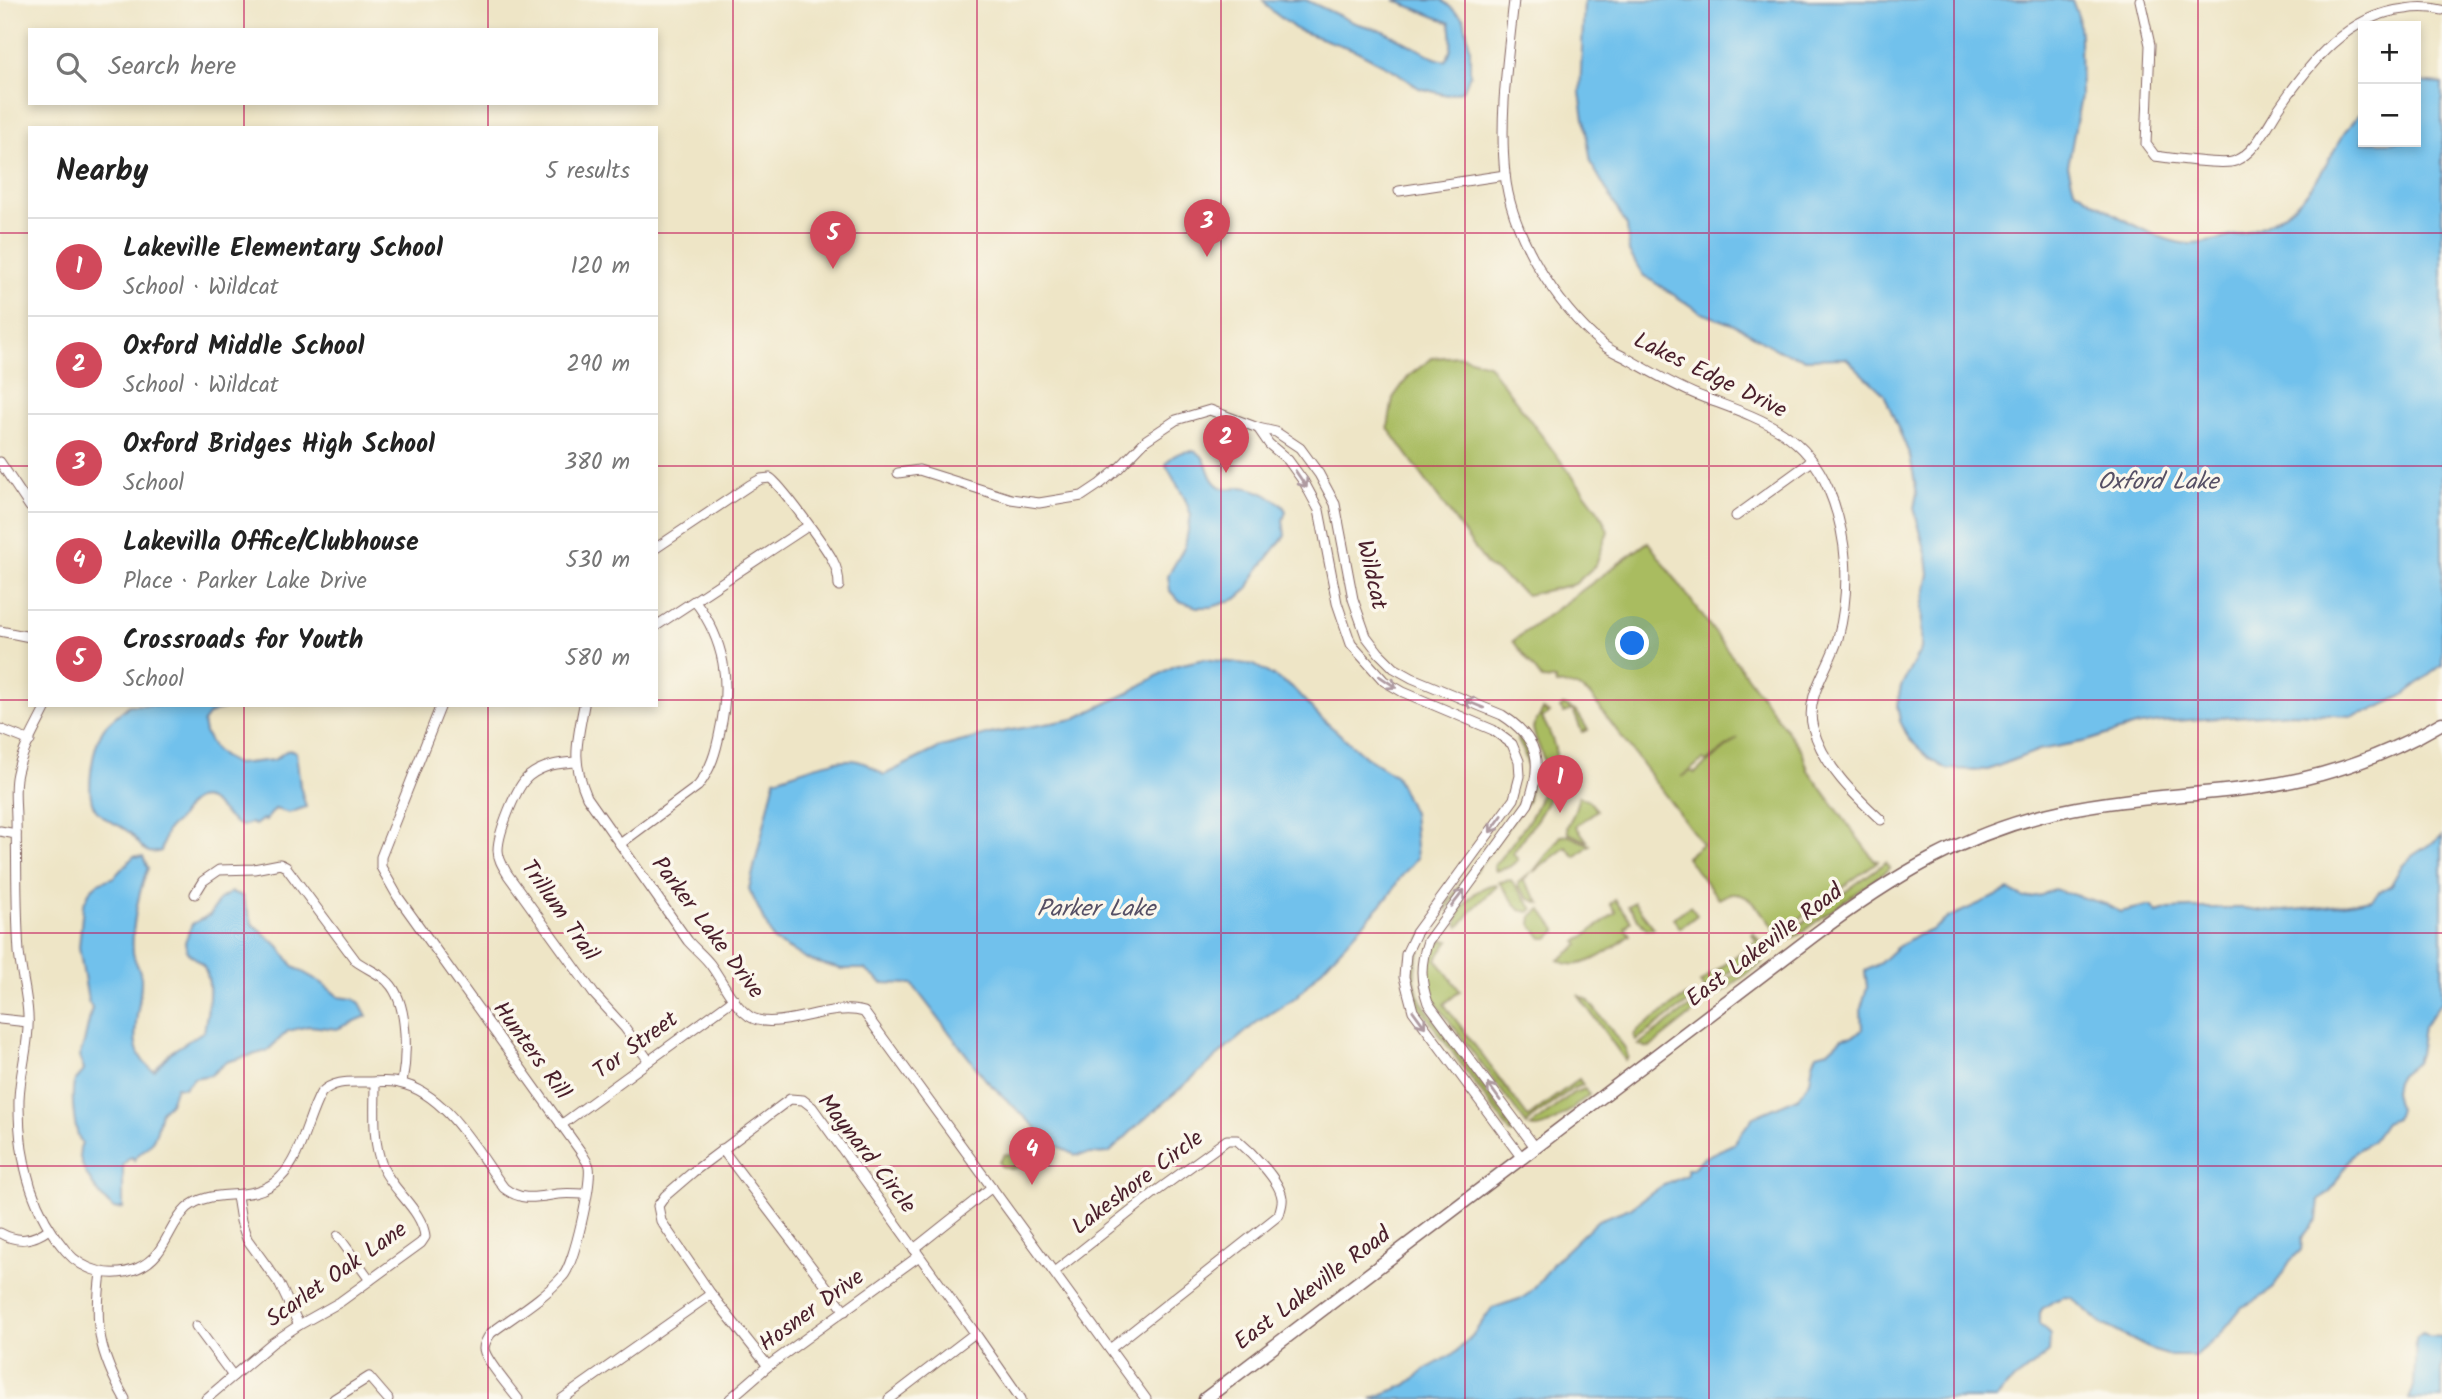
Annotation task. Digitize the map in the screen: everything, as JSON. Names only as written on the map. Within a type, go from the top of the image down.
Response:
[{"type":"main road","name":"East Lakeville Road","points":[[1205,1399],[1843,913],[1891,880],[1939,853],[1994,831],[2065,810],[2114,802],[2259,787],[2310,777],[2378,755],[2442,723]]},
{"type":"street","name":"Lakes Edge Drive","points":[[1514,0],[1502,137],[1505,175],[1514,215],[1530,250],[1562,304],[1604,345],[1677,387],[1774,425],[1795,440],[1827,485],[1843,538],[1847,581],[1837,640],[1813,699],[1812,726],[1826,758],[1838,776],[1881,820]]},
{"type":"street","points":[[2140,0],[2150,45],[2146,144],[2155,156],[2233,163],[2250,151],[2302,74],[2349,29],[2372,16],[2391,10],[2418,7],[2442,10]]},
{"type":"street","points":[[1399,191],[1505,175]]},
{"type":"street","name":"Wildcat","points":[[898,473],[919,470],[1011,499],[1039,503],[1059,501],[1082,496],[1100,485],[1146,440],[1176,420],[1210,410],[1276,432],[1300,448],[1319,474],[1335,504],[1353,599],[1366,636],[1394,668],[1502,715],[1514,723],[1526,734],[1536,758],[1537,779],[1528,804],[1429,941],[1422,957],[1421,976],[1428,1003],[1535,1147]]},
{"type":"street","name":"Wildcat","points":[[1258,428],[1269,444],[1288,460],[1319,510],[1337,603],[1351,644],[1366,663],[1384,681],[1403,692],[1493,730],[1504,738]]},
{"type":"street","points":[[1735,516],[1812,461]]},
{"type":"street","points":[[0,462],[28,504]]},
{"type":"street","points":[[658,547],[761,479],[770,478],[832,557],[839,586]]},
{"type":"street","points":[[658,625],[808,526]]},
{"type":"street","points":[[620,844],[698,786],[708,774],[716,754],[727,696],[724,668],[721,648],[710,621],[695,601]]},
{"type":"street","points":[[0,631],[28,636]]},
{"type":"street","points":[[46,707],[16,777],[18,932],[28,1022],[28,1040],[19,1098],[22,1152],[30,1187],[50,1229],[71,1257],[101,1273],[129,1271],[145,1265],[160,1252],[187,1208],[199,1201],[225,1195],[237,1196],[262,1191],[282,1177],[301,1141],[316,1103],[326,1088],[344,1082],[402,1083],[433,1099],[448,1112],[511,1194],[531,1199],[586,1194]]},
{"type":"street","name":"Hunters Rill","points":[[440,707],[381,857],[381,867],[398,897],[589,1167],[586,1194],[567,1271],[540,1297],[491,1333],[486,1340],[484,1350],[517,1399]]},
{"type":"street","name":"Parker Lake Drive","points":[[584,707],[575,755],[579,778],[587,797],[688,941],[706,958],[734,999],[748,1016],[764,1022],[836,1009],[864,1012],[1146,1399]]},
{"type":"street","points":[[1514,723],[1504,738],[1512,744],[1519,761],[1520,776],[1514,799],[1426,918],[1406,954],[1404,977],[1413,1011],[1522,1157]]},
{"type":"street","points":[[0,729],[30,741]]},
{"type":"street","name":"Trillum Trail","points":[[576,762],[554,764],[538,770],[523,782],[502,832],[498,850],[500,860],[594,994],[625,1028],[649,1061]]},
{"type":"street","points":[[0,831],[16,834]]},
{"type":"street","points":[[195,894],[203,881],[219,870],[254,869],[280,864],[286,867],[356,961],[370,972],[384,978],[395,992],[406,1042],[402,1083]]},
{"type":"street","points":[[1426,918],[1439,925]]},
{"type":"street","name":"Tor Street","points":[[561,1125],[734,999]]},
{"type":"street","points":[[0,1019],[28,1022]]},
{"type":"street","name":"Scarlet Oak Lane","points":[[206,1399],[299,1325],[340,1302],[421,1243],[425,1237],[423,1224],[389,1179],[380,1161],[376,1136],[375,1082]]},
{"type":"street","name":"Maynard Circle","points":[[768,1366],[711,1294],[661,1222],[657,1206],[693,1171],[790,1099],[803,1100],[836,1139],[1021,1399]]},
{"type":"street","name":"Lakeshore Circle","points":[[1054,1272],[1154,1193],[1227,1140],[1237,1140],[1248,1149],[1275,1182],[1282,1199],[1279,1215],[1110,1349]]},
{"type":"street","points":[[722,1149],[845,1311]]},
{"type":"street","name":"Hosner Drive","points":[[730,1399],[768,1366],[845,1311],[992,1186]]},
{"type":"street","points":[[237,1196],[247,1239],[279,1283],[299,1325]]},
{"type":"street","points":[[0,1233],[21,1241],[41,1235],[50,1229]]},
{"type":"street","points":[[338,1236],[370,1280]]},
{"type":"street","points":[[101,1273],[96,1306],[100,1340],[105,1358],[125,1399]]},
{"type":"street","points":[[562,1399],[711,1294]]},
{"type":"street","points":[[196,1326],[233,1376]]},
{"type":"street","points":[[889,1399],[975,1333]]},
{"type":"street","points":[[334,1399],[369,1377],[388,1399]]},
{"type":"green space","points":[[1460,356],[1488,364],[1600,513],[1608,531],[1596,565],[1575,584],[1527,595],[1487,565],[1388,428],[1393,398],[1409,376],[1432,358]]},
{"type":"green space","points":[[1648,542],[1802,751],[1808,770],[1874,860],[1878,861],[1778,935],[1761,911],[1746,897],[1738,894],[1719,899],[1686,857],[1702,844],[1590,695],[1574,686],[1556,685],[1555,680],[1542,679],[1513,641]],"holes":[[[1738,738],[1695,773],[1690,771],[1681,777]]]},
{"type":"green space","points":[[1563,705],[1573,710],[1564,713],[1560,708]]},
{"type":"green space","points":[[1543,710],[1549,713],[1542,718],[1552,738],[1556,757],[1553,789],[1546,805],[1513,853],[1518,860],[1509,867],[1496,871],[1494,866],[1530,819],[1542,793],[1544,764],[1533,727]]},
{"type":"green space","points":[[1573,710],[1577,712],[1588,730],[1582,732]]},
{"type":"green space","points":[[1518,736],[1526,744],[1533,763],[1528,800],[1446,910],[1445,906],[1523,798],[1527,786],[1528,765]]},
{"type":"green space","points":[[1579,796],[1589,801],[1597,810],[1576,826],[1588,842],[1568,833],[1567,827]]},
{"type":"green space","points":[[1567,835],[1590,845],[1575,857],[1566,847],[1533,872],[1561,836]]},
{"type":"green space","points":[[1886,862],[1890,868],[1798,935],[1786,941],[1779,940]]},
{"type":"green space","points":[[1531,872],[1523,880],[1540,903],[1529,899],[1518,886],[1518,883]]},
{"type":"green space","points":[[1511,880],[1533,909],[1529,912],[1520,910],[1499,882]]},
{"type":"green space","points":[[1496,884],[1459,927],[1458,917],[1470,898],[1482,889]]},
{"type":"green space","points":[[1615,900],[1631,921],[1625,928],[1630,935],[1606,953],[1587,962],[1568,964],[1559,960],[1579,945],[1577,942],[1616,912],[1610,904]]},
{"type":"green space","points":[[1634,902],[1654,928],[1646,929],[1628,906]]},
{"type":"green space","points":[[1690,906],[1697,915],[1680,928],[1673,918]]},
{"type":"green space","points":[[1541,909],[1557,931],[1548,938],[1542,938],[1531,924],[1532,916]]},
{"type":"green space","points":[[1753,932],[1764,946],[1705,990],[1700,983],[1756,941]]},
{"type":"green space","points":[[1425,933],[1429,936],[1415,967],[1421,1001],[1515,1130],[1514,1133],[1511,1133],[1416,1002],[1411,983],[1411,966]]},
{"type":"green space","points":[[1449,941],[1436,959],[1460,991],[1444,1004],[1528,1117],[1579,1079],[1583,1085],[1572,1089],[1531,1119],[1527,1125],[1432,995],[1427,980],[1428,965],[1438,942]]},
{"type":"green space","points":[[1766,950],[1763,962],[1715,997],[1705,996]]},
{"type":"green space","points":[[1578,995],[1588,1000],[1625,1048],[1628,1057],[1625,1060]]},
{"type":"green space","points":[[1686,996],[1692,1000],[1635,1041],[1634,1035],[1638,1030]]},
{"type":"green space","points":[[1694,1004],[1692,1014],[1652,1046],[1647,1048],[1638,1045]]},
{"type":"green space","points":[[1585,1089],[1589,1095],[1561,1117],[1544,1126],[1530,1127],[1573,1093]]},
{"type":"green space","points":[[1005,1154],[1017,1155],[1020,1167],[1010,1169],[1001,1166],[999,1162]]},
{"type":"water","points":[[1263,0],[1306,0],[1355,23],[1384,31],[1445,61],[1451,48],[1450,23],[1394,0],[1442,0],[1464,19],[1470,47],[1470,74],[1466,85],[1462,91],[1447,95],[1419,88],[1395,71],[1355,50],[1297,30],[1272,11]]},
{"type":"water","name":"Oxford Lake","points":[[1584,0],[2072,0],[2078,16],[2080,35],[2081,96],[2068,166],[2074,189],[2146,231],[2162,238],[2190,244],[2248,232],[2288,211],[2312,186],[2358,116],[2358,147],[2421,147],[2421,82],[2442,84],[2442,665],[2402,696],[2371,711],[2352,716],[2291,713],[2161,722],[2039,750],[1988,770],[1947,769],[1930,759],[1909,739],[1900,721],[1897,705],[1901,686],[1921,649],[1922,607],[1929,574],[1914,508],[1917,493],[1910,456],[1884,394],[1846,358],[1805,359],[1778,350],[1737,326],[1702,313],[1643,275],[1629,252],[1627,226],[1591,163],[1580,93]]},
{"type":"water","points":[[1190,451],[1202,456],[1212,479],[1225,489],[1240,487],[1259,491],[1279,502],[1286,511],[1283,520],[1285,536],[1256,573],[1248,589],[1236,599],[1212,607],[1197,607],[1179,601],[1170,591],[1168,576],[1185,546],[1191,515],[1166,465],[1176,455]]},
{"type":"water","name":"Parker Lake","points":[[1204,659],[1254,665],[1292,687],[1319,716],[1366,757],[1396,776],[1413,813],[1417,858],[1389,896],[1296,997],[1257,1022],[1109,1153],[1075,1155],[1052,1143],[986,1080],[912,984],[882,983],[864,969],[841,969],[811,961],[774,941],[749,889],[775,779],[842,760],[864,763],[884,775],[941,747],[994,733],[1074,719],[1128,693],[1174,666]]},
{"type":"water","points":[[127,707],[227,707],[209,714],[203,722],[205,733],[214,749],[236,764],[274,760],[286,751],[296,752],[300,786],[306,807],[289,813],[275,809],[265,821],[263,819],[255,825],[251,823],[242,826],[212,802],[197,799],[167,831],[161,851],[147,851],[128,831],[100,814],[92,803],[90,783],[93,760],[102,731]]},
{"type":"water","points":[[2442,836],[2442,1001],[2423,1027],[2416,1062],[2400,1075],[2396,1082],[2394,1092],[2398,1108],[2395,1119],[2385,1123],[2372,1142],[2355,1151],[2330,1192],[2319,1199],[2317,1219],[2302,1238],[2301,1250],[2290,1261],[2274,1287],[2242,1307],[2218,1337],[2195,1356],[2171,1356],[2154,1351],[2102,1324],[2072,1298],[2064,1297],[2042,1309],[2040,1313],[2040,1324],[2050,1335],[2049,1352],[2008,1385],[1996,1399],[1371,1399],[1406,1385],[1428,1368],[1455,1353],[1472,1336],[1492,1308],[1528,1294],[1554,1262],[1598,1220],[1630,1208],[1662,1186],[1687,1175],[1687,1169],[1692,1169],[1703,1158],[1733,1144],[1753,1117],[1798,1098],[1810,1081],[1817,1054],[1828,1051],[1842,1038],[1853,1036],[1862,1030],[1861,1008],[1867,987],[1865,971],[1880,963],[1896,948],[1915,936],[1932,930],[1949,917],[2009,890],[2024,898],[2042,895],[2054,889],[2108,905],[2120,912],[2147,906],[2151,906],[2157,913],[2169,909],[2191,908],[2243,908],[2272,912],[2326,907],[2372,899],[2391,885],[2401,867],[2412,856]]},
{"type":"water","points":[[134,856],[143,857],[148,868],[133,932],[133,952],[141,977],[135,1040],[144,1062],[154,1071],[171,1052],[204,1031],[209,995],[208,977],[200,962],[187,952],[185,942],[192,924],[210,915],[219,900],[231,892],[242,896],[253,925],[279,946],[294,967],[322,983],[339,997],[354,999],[360,1003],[367,1016],[337,1029],[309,1026],[288,1031],[267,1051],[226,1062],[211,1075],[194,1078],[184,1088],[176,1087],[170,1103],[161,1111],[153,1140],[134,1160],[132,1157],[128,1159],[123,1166],[123,1208],[114,1209],[95,1188],[84,1169],[80,1151],[82,1143],[74,1114],[74,1083],[84,1070],[79,1057],[92,1008],[88,1001],[79,947],[83,905],[91,889],[114,877]]},
{"type":"water","points":[[2422,1333],[2442,1337],[2442,1399],[2409,1399],[2414,1387],[2416,1338]]},
{"type":"place","name":"Oxford Bridges High School","points":[[1207,257]]},
{"type":"place","name":"Crossroads for Youth","points":[[833,269]]},
{"type":"place","name":"Oxford Middle School","points":[[1226,473]]},
{"type":"place","name":"Lakeville Elementary School","points":[[1560,813]]},
{"type":"place","name":"Lakevilla Office/Clubhouse","points":[[1032,1185]]}]
